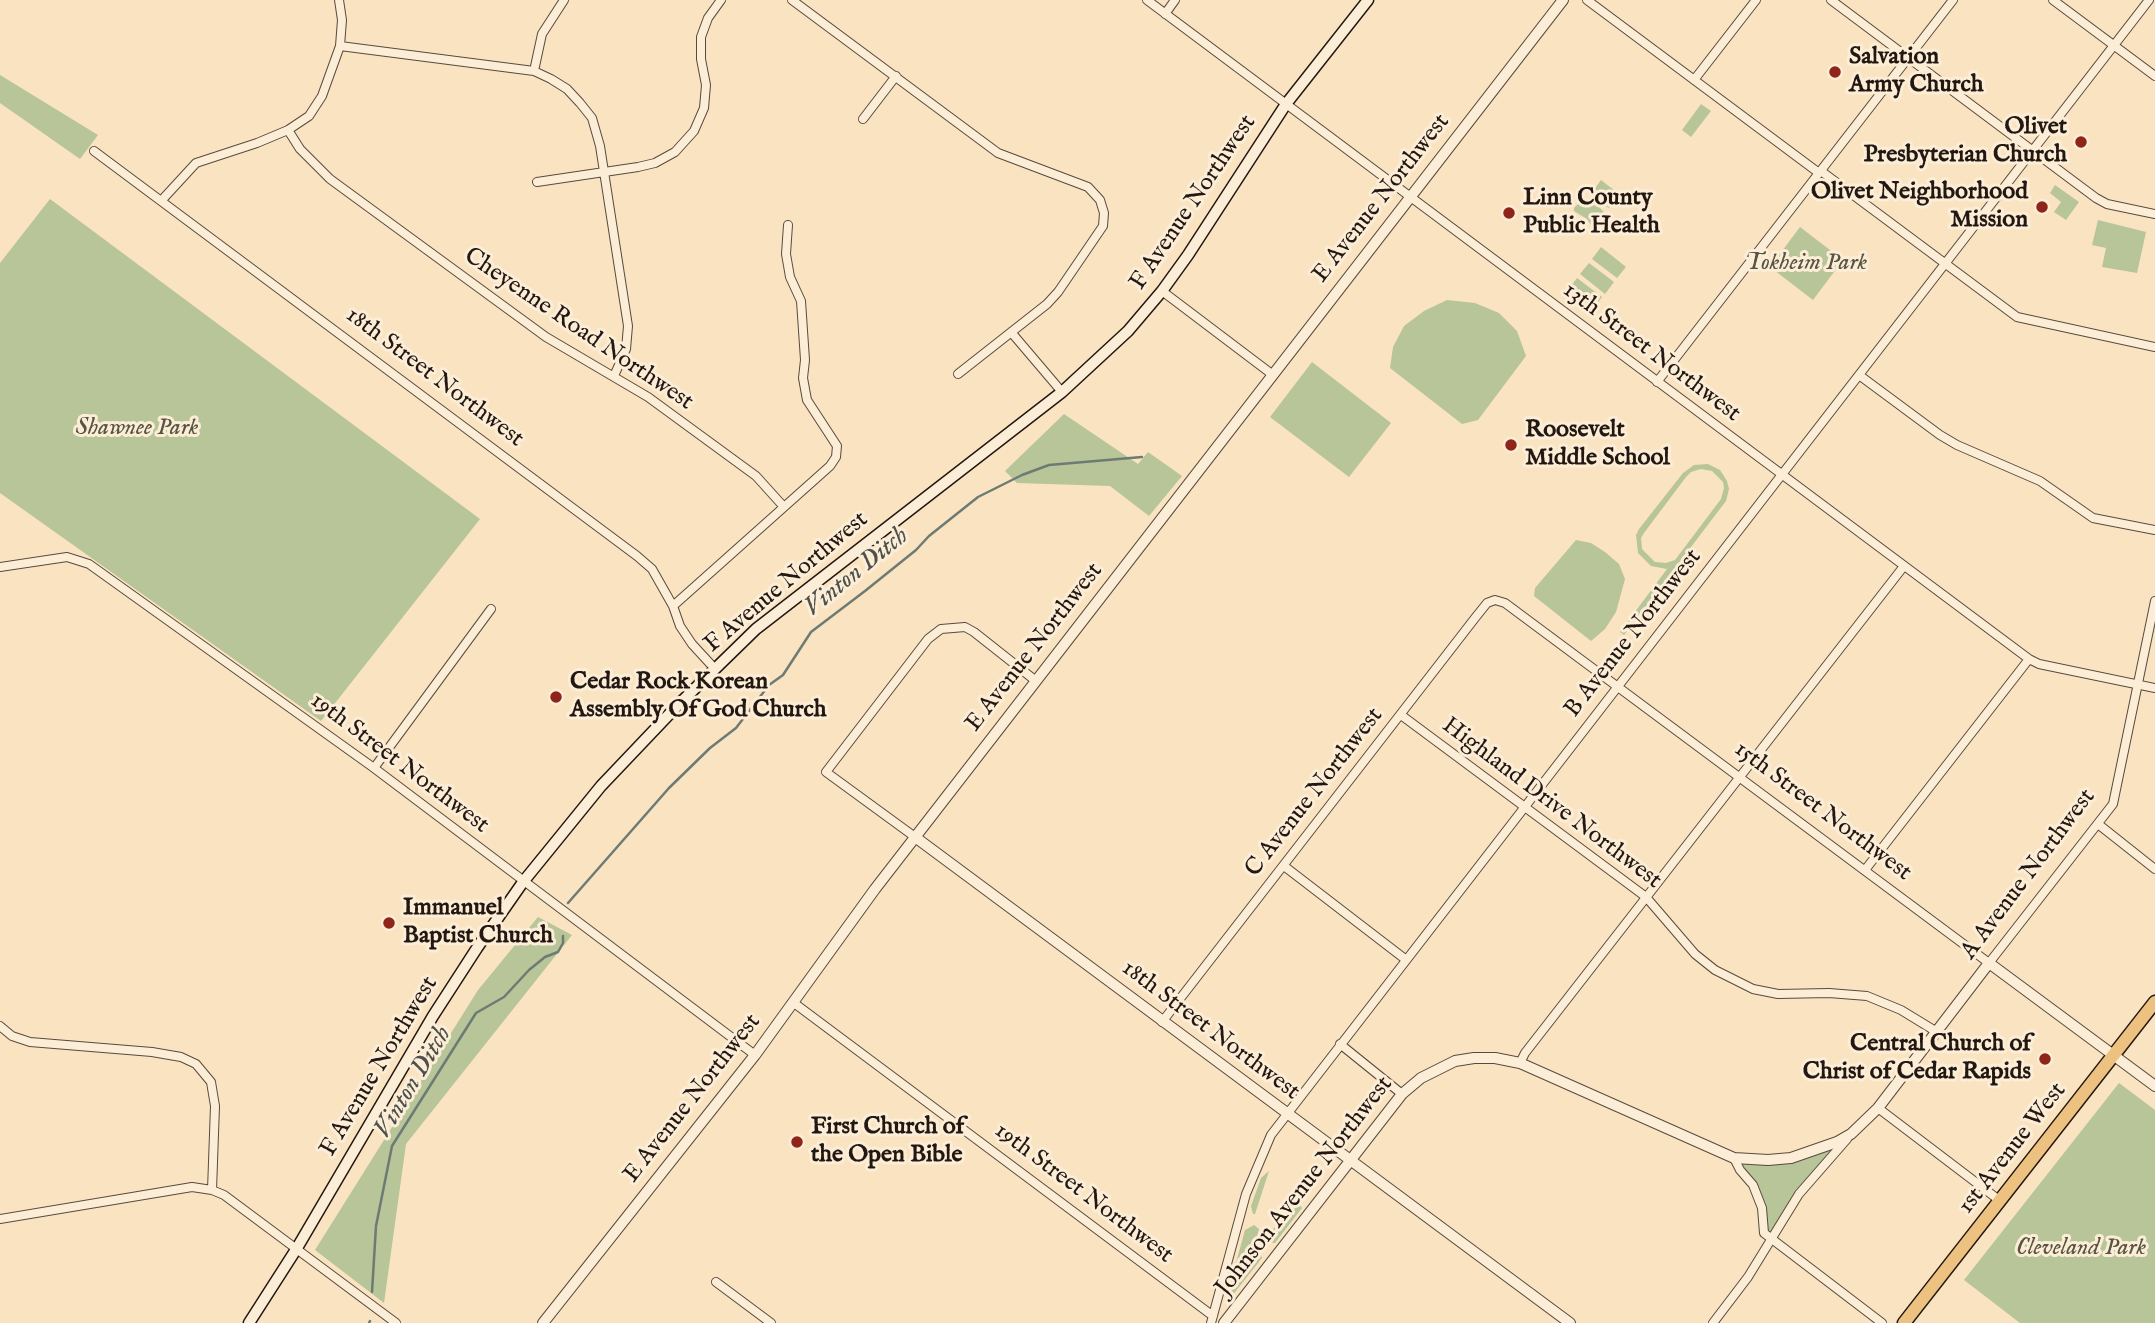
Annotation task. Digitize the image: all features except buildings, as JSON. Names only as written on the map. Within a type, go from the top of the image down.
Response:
[{"type":"main road","name":"F Avenue Northwest","points":[[248,1323],[297,1248],[433,1016],[523,882],[619,766],[756,629],[1062,392],[1128,331],[1163,291],[1286,104],[1368,0]]},
{"type":"main road","name":"1st Avenue West","points":[[1908,1322],[1999,1200],[2155,1002]]},
{"type":"street","points":[[161,201],[196,163],[257,143],[288,130],[309,117],[322,96],[340,46],[342,20],[339,0]]},
{"type":"street","points":[[534,71],[542,34],[564,0]]},
{"type":"street","points":[[537,182],[655,163],[675,152],[694,131],[704,108],[706,85],[701,59],[701,37],[708,18],[722,0]]},
{"type":"street","points":[[792,0],[998,153],[1088,187],[1100,200],[1104,213],[1103,226],[1053,298],[958,374]]},
{"type":"street","name":"13th Street Northwest","points":[[1147,0],[2029,659],[2039,664],[2155,688]]},
{"type":"street","points":[[1165,13],[1175,0]]},
{"type":"street","name":"E Avenue Northwest","points":[[543,1323],[755,1055],[834,943],[1563,0]]},
{"type":"street","points":[[1587,0],[2017,317],[2155,347]]},
{"type":"street","points":[[1694,80],[1756,0]]},
{"type":"street","points":[[1831,0],[2107,204],[2155,214]]},
{"type":"street","points":[[1657,382],[1953,0]]},
{"type":"street","points":[[2053,0],[2155,76]]},
{"type":"street","name":"B Avenue Northwest","points":[[1212,1319],[1246,1194],[1271,1135],[2149,0]]},
{"type":"street","points":[[340,46],[534,71],[567,89],[592,118],[605,171],[628,326],[626,349],[614,376]]},
{"type":"street","points":[[863,119],[896,76]]},
{"type":"street","name":"Cheyenne Road Northwest","points":[[288,130],[300,149],[330,179],[546,337],[648,397],[756,476],[784,507]]},
{"type":"street","name":"18th Street Northwest","points":[[94,151],[637,556],[652,569],[673,606],[680,626],[715,669]]},
{"type":"street","points":[[673,606],[830,466],[836,457],[836,446],[807,400],[803,378],[805,359],[802,301],[790,277],[786,254],[788,225]]},
{"type":"street","points":[[1163,291],[1273,375]]},
{"type":"street","points":[[1011,332],[1062,392]]},
{"type":"street","points":[[1859,375],[1940,435],[2040,481],[2093,518],[2155,530]]},
{"type":"street","name":"19th Street Northwest","points":[[0,568],[67,557],[89,564],[374,768],[755,1055]]},
{"type":"street","points":[[1520,1063],[1525,1053],[1904,566]]},
{"type":"street","name":"C Avenue Northwest","points":[[1162,1022],[1486,603],[1495,600],[1505,603]]},
{"type":"street","name":"A Avenue Northwest","points":[[1851,1134],[1878,1108],[2113,804],[2155,601]]},
{"type":"street","name":"15th Street Northwest","points":[[1505,603],[2049,1010],[2155,1086]]},
{"type":"street","points":[[374,768],[491,610]]},
{"type":"street","name":"18th Street Northwest","points":[[1036,681],[965,627],[941,629],[928,639],[826,772],[1570,1323]]},
{"type":"street","points":[[1865,870],[2029,659]]},
{"type":"street","name":"Highland Drive Northwest","points":[[1401,715],[1646,897],[1695,954],[1715,971],[1754,989],[1778,994],[1829,993],[1867,996],[1901,1010],[1937,1032]]},
{"type":"street","points":[[2098,824],[2155,869]]},
{"type":"street","points":[[1284,866],[1405,959]]},
{"type":"street","name":"19th Street Northwest","points":[[794,1003],[1212,1319]]},
{"type":"street","points":[[0,1026],[12,1036],[30,1042],[152,1052],[181,1057],[196,1065],[211,1082],[215,1106],[212,1190]]},
{"type":"street","points":[[1340,1044],[1402,1094]]},
{"type":"street","name":"Johnson Avenue Northwest","points":[[1224,1323],[1402,1094],[1421,1078],[1455,1061],[1495,1058],[1520,1063],[1734,1158],[1791,1158],[1817,1151],[1851,1134]]},
{"type":"street","points":[[1878,1108],[1999,1200]]},
{"type":"street","points":[[1713,1323],[1748,1276],[1799,1194],[1851,1134]]},
{"type":"street","points":[[1734,1158],[1753,1185],[1762,1208],[1764,1233],[1882,1323]]},
{"type":"street","points":[[0,1219],[191,1187],[212,1190],[224,1195],[396,1323]]},
{"type":"street","points":[[716,1282],[771,1323]]},
{"type":"green space","points":[[0,75],[98,135],[80,159],[0,103]]},
{"type":"green space","points":[[1701,104],[1711,111],[1691,137],[1682,130]]},
{"type":"green space","points":[[1601,180],[1619,194],[1609,208],[1594,199],[1593,191]]},
{"type":"green space","points":[[2055,185],[2079,202],[2066,220],[2054,212],[2061,202],[2050,193]]},
{"type":"green space","name":"Shawnee Park","points":[[50,199],[480,519],[321,721],[0,493],[0,263]]},
{"type":"green space","points":[[1593,201],[1605,213],[1596,224],[1591,225],[1574,211],[1574,208],[1578,204]]},
{"type":"green space","points":[[2098,220],[2146,232],[2137,273],[2102,267],[2106,248],[2092,245]]},
{"type":"green space","name":"Tokheim Park","points":[[1800,227],[1843,260],[1813,300],[1770,267]]},
{"type":"green space","points":[[1601,247],[1626,267],[1617,278],[1592,259]]},
{"type":"green space","points":[[1589,263],[1614,282],[1605,294],[1580,274]]},
{"type":"green space","points":[[1577,278],[1602,297],[1593,309],[1568,290]]},
{"type":"green space","points":[[1447,300],[1475,303],[1499,313],[1517,331],[1526,356],[1478,420],[1462,424],[1390,368],[1393,347],[1404,326],[1424,311]]},
{"type":"green space","points":[[1312,362],[1391,423],[1349,477],[1270,417]]},
{"type":"green space","points":[[1064,414],[1138,464],[1148,452],[1182,476],[1149,516],[1110,486],[1017,483],[1005,471]]},
{"type":"green space","points":[[1708,464],[1720,470],[1729,489],[1726,501],[1624,635],[1620,632],[1667,569],[1651,566],[1638,553],[1636,535],[1683,473],[1694,465]],"holes":[[[1701,469],[1712,471],[1723,482],[1721,499],[1675,560],[1655,562],[1642,549],[1641,538],[1644,533],[1691,472]]]},
{"type":"green space","points":[[1576,540],[1591,543],[1605,552],[1619,564],[1625,579],[1616,612],[1605,629],[1591,641],[1534,596],[1535,588]]},
{"type":"green space","points":[[538,917],[572,935],[406,1144],[384,1303],[315,1250],[478,990]]},
{"type":"green space","name":"Cleveland Park","points":[[2119,1083],[2155,1110],[2155,1323],[2020,1323],[1964,1280]]},
{"type":"green space","points":[[1837,1142],[1770,1238],[1766,1232],[1762,1208],[1734,1158],[1768,1160]]},
{"type":"green space","points":[[1269,1171],[1253,1214],[1251,1206],[1261,1178]]},
{"type":"green space","points":[[1299,1203],[1302,1208],[1275,1243],[1267,1242],[1266,1237],[1272,1229],[1283,1224]]},
{"type":"green space","points":[[1254,1225],[1259,1229],[1256,1240],[1262,1258],[1232,1296],[1228,1292],[1245,1230]]},
{"type":"waterway","name":"Vinton Ditch","points":[[568,903],[669,788],[710,748],[736,728],[769,685],[783,675],[811,632],[916,550],[929,536],[978,497],[1049,465],[1142,457]]},
{"type":"waterway","name":"Vinton Ditch","points":[[372,1292],[376,1226],[392,1146],[476,1013],[504,997],[529,970],[545,957],[558,952],[563,936]]},
{"type":"place","name":"Salvation Army Church","points":[[1835,72]]},
{"type":"place","name":"Olivet Presbyterian Church","points":[[2081,142]]},
{"type":"place","name":"Olivet Neighborhood Mission","points":[[2042,207]]},
{"type":"place","name":"Linn County Public Health","points":[[1509,213]]},
{"type":"place","name":"Roosevelt Middle School","points":[[1511,445]]},
{"type":"place","name":"Cedar Rock Korean Assembly Of God Church","points":[[556,697]]},
{"type":"place","name":"Immanuel Baptist Church","points":[[389,923]]},
{"type":"place","name":"Central Church of Christ of Cedar Rapids","points":[[2045,1059]]},
{"type":"place","name":"First Church of the Open Bible","points":[[797,1142]]}]
